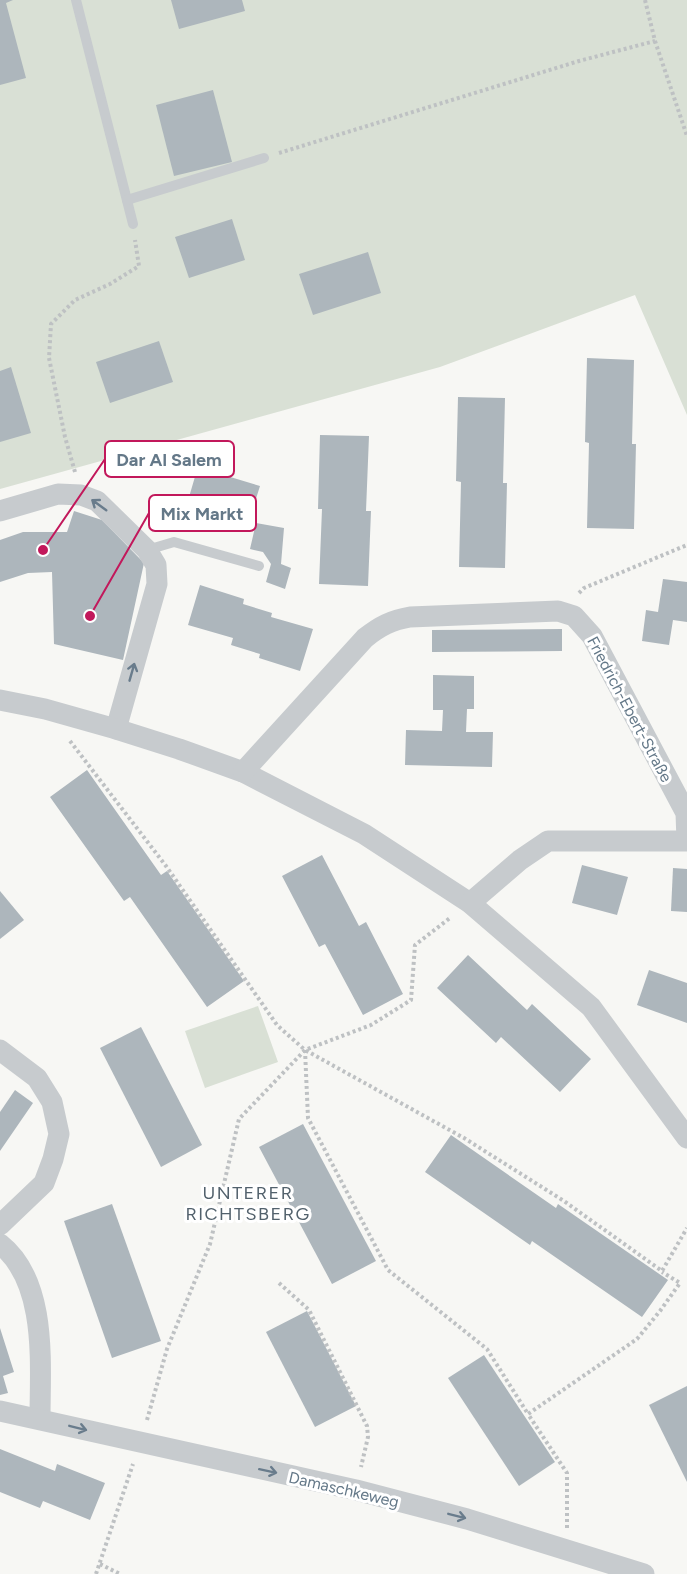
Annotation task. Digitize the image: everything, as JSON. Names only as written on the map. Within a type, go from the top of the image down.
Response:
[{"type":"street","points":[[0,511],[58,494],[81,495],[97,501],[147,550],[156,565],[157,584],[116,729]]},
{"type":"street","points":[[243,772],[365,638],[391,620],[410,616],[558,611]]},
{"type":"street","name":"Friedrich-Ebert-Straße","points":[[470,903],[520,860],[548,841],[687,841],[686,813],[592,636],[574,616],[558,611]]},
{"type":"street","points":[[0,700],[45,709],[116,729],[243,772],[364,834],[470,903],[591,1007],[687,1138]]},
{"type":"street","points":[[0,1050],[37,1078],[52,1102],[59,1134],[44,1183],[0,1225]]},
{"type":"street","points":[[0,1244],[9,1251],[23,1274],[36,1305],[40,1339],[40,1419]]},
{"type":"street","name":"Damaschkeweg","points":[[0,1411],[356,1490],[467,1519],[644,1574]]},
{"type":"lane","points":[[76,0],[133,224]]},
{"type":"lane","points":[[127,200],[264,158]]},
{"type":"lane","points":[[147,550],[174,542],[259,566]]},
{"type":"path","points":[[645,0],[655,41],[687,136]]},
{"type":"path","points":[[264,158],[579,61],[655,41]]},
{"type":"path","points":[[81,495],[65,437],[49,358],[51,324],[75,300],[110,284],[139,266],[133,224]]},
{"type":"path","points":[[558,611],[584,588],[687,545]]},
{"type":"path","points":[[45,709],[166,866],[277,1024],[305,1050],[464,1138],[564,1201],[680,1283],[637,1339],[528,1414]]},
{"type":"path","points":[[96,1574],[140,1443],[167,1348],[210,1244],[239,1119],[305,1050],[371,1025],[411,1000],[415,945],[470,903]]},
{"type":"path","points":[[305,1050],[308,1118],[388,1270],[487,1349],[567,1473],[567,1550]]},
{"type":"path","points":[[662,1271],[687,1227]]},
{"type":"path","points":[[279,1283],[309,1310],[367,1426],[368,1437],[356,1490]]},
{"type":"path","points":[[100,1564],[120,1574]]},
{"type":"shaded area","points":[[0,0],[687,0],[687,415],[635,295],[440,367],[0,489]]},
{"type":"shaded area","points":[[258,1006],[278,1062],[205,1088],[185,1031]]},
{"type":"building","points":[[0,0],[13,0],[6,3],[26,78],[0,85]]},
{"type":"building","points":[[171,0],[242,0],[245,11],[179,29]]},
{"type":"building","points":[[213,90],[232,162],[174,176],[156,105]]},
{"type":"building","points":[[232,219],[245,260],[189,278],[175,237]]},
{"type":"building","points":[[368,252],[381,293],[313,315],[299,274]]},
{"type":"building","points":[[159,341],[173,382],[110,403],[96,362]]},
{"type":"building","points":[[587,358],[634,360],[632,444],[636,444],[634,529],[587,528],[589,443],[585,442]]},
{"type":"building","points":[[11,367],[31,433],[0,442],[0,371]]},
{"type":"building","points":[[458,397],[505,398],[503,483],[507,483],[505,568],[459,567],[461,482],[456,481]]},
{"type":"building","points":[[320,435],[369,436],[366,511],[371,511],[368,586],[319,584],[322,509],[318,509]]},
{"type":"building","points":[[199,463],[229,472],[227,476],[260,486],[247,527],[215,517],[216,512],[187,504]]},
{"type":"building","points":[[74,511],[102,520],[144,563],[123,660],[54,644],[52,572],[28,573],[0,582],[0,540],[23,532],[67,532]]},
{"type":"building","points":[[256,523],[284,528],[281,564],[291,568],[285,589],[266,582],[271,564],[263,552],[250,549]]},
{"type":"building","points":[[663,579],[687,582],[687,622],[673,620],[669,645],[642,641],[646,610],[658,612]]},
{"type":"building","points":[[200,585],[244,599],[243,604],[272,613],[271,617],[313,629],[300,671],[259,658],[260,654],[231,645],[233,638],[188,625]]},
{"type":"building","points":[[562,629],[562,651],[432,652],[432,630]]},
{"type":"building","points":[[433,675],[474,676],[474,709],[467,709],[466,732],[493,732],[492,767],[405,765],[406,730],[442,731],[443,710],[433,710]]},
{"type":"building","points":[[87,770],[161,875],[167,871],[244,981],[207,1007],[130,897],[124,901],[50,797]]},
{"type":"building","points":[[322,855],[359,926],[366,922],[403,994],[363,1015],[325,944],[319,947],[282,876]]},
{"type":"building","points":[[582,865],[628,877],[617,915],[572,903]]},
{"type":"building","points":[[673,868],[687,869],[687,912],[671,911]]},
{"type":"building","points":[[0,891],[24,920],[0,939]]},
{"type":"building","points":[[468,955],[527,1010],[532,1004],[591,1059],[560,1092],[501,1037],[496,1043],[437,988]]},
{"type":"building","points":[[649,970],[687,983],[687,1023],[637,1005]]},
{"type":"building","points":[[141,1027],[202,1145],[161,1167],[100,1048]]},
{"type":"building","points":[[15,1090],[33,1103],[0,1151],[0,1112]]},
{"type":"building","points":[[303,1124],[376,1261],[332,1284],[259,1147]]},
{"type":"building","points":[[451,1135],[556,1208],[558,1204],[668,1280],[642,1317],[532,1241],[530,1245],[425,1172]]},
{"type":"building","points":[[112,1204],[161,1341],[112,1358],[64,1221]]},
{"type":"building","points":[[307,1311],[356,1406],[315,1427],[266,1332]]},
{"type":"building","points":[[0,1328],[14,1372],[3,1376],[8,1393],[0,1395]]},
{"type":"building","points":[[484,1355],[555,1462],[519,1486],[448,1378]]},
{"type":"building","points":[[687,1386],[687,1482],[649,1405]]},
{"type":"building","points":[[0,1449],[55,1471],[57,1464],[105,1483],[90,1520],[43,1501],[40,1508],[0,1492]]},
{"type":"place","name":"Dar Al Salem","points":[[43,550]]},
{"type":"place","name":"Mix Markt","points":[[90,616]]},
{"type":"district","name":"UNTERER RICHTSBERG","points":[[248,1203]]}]
